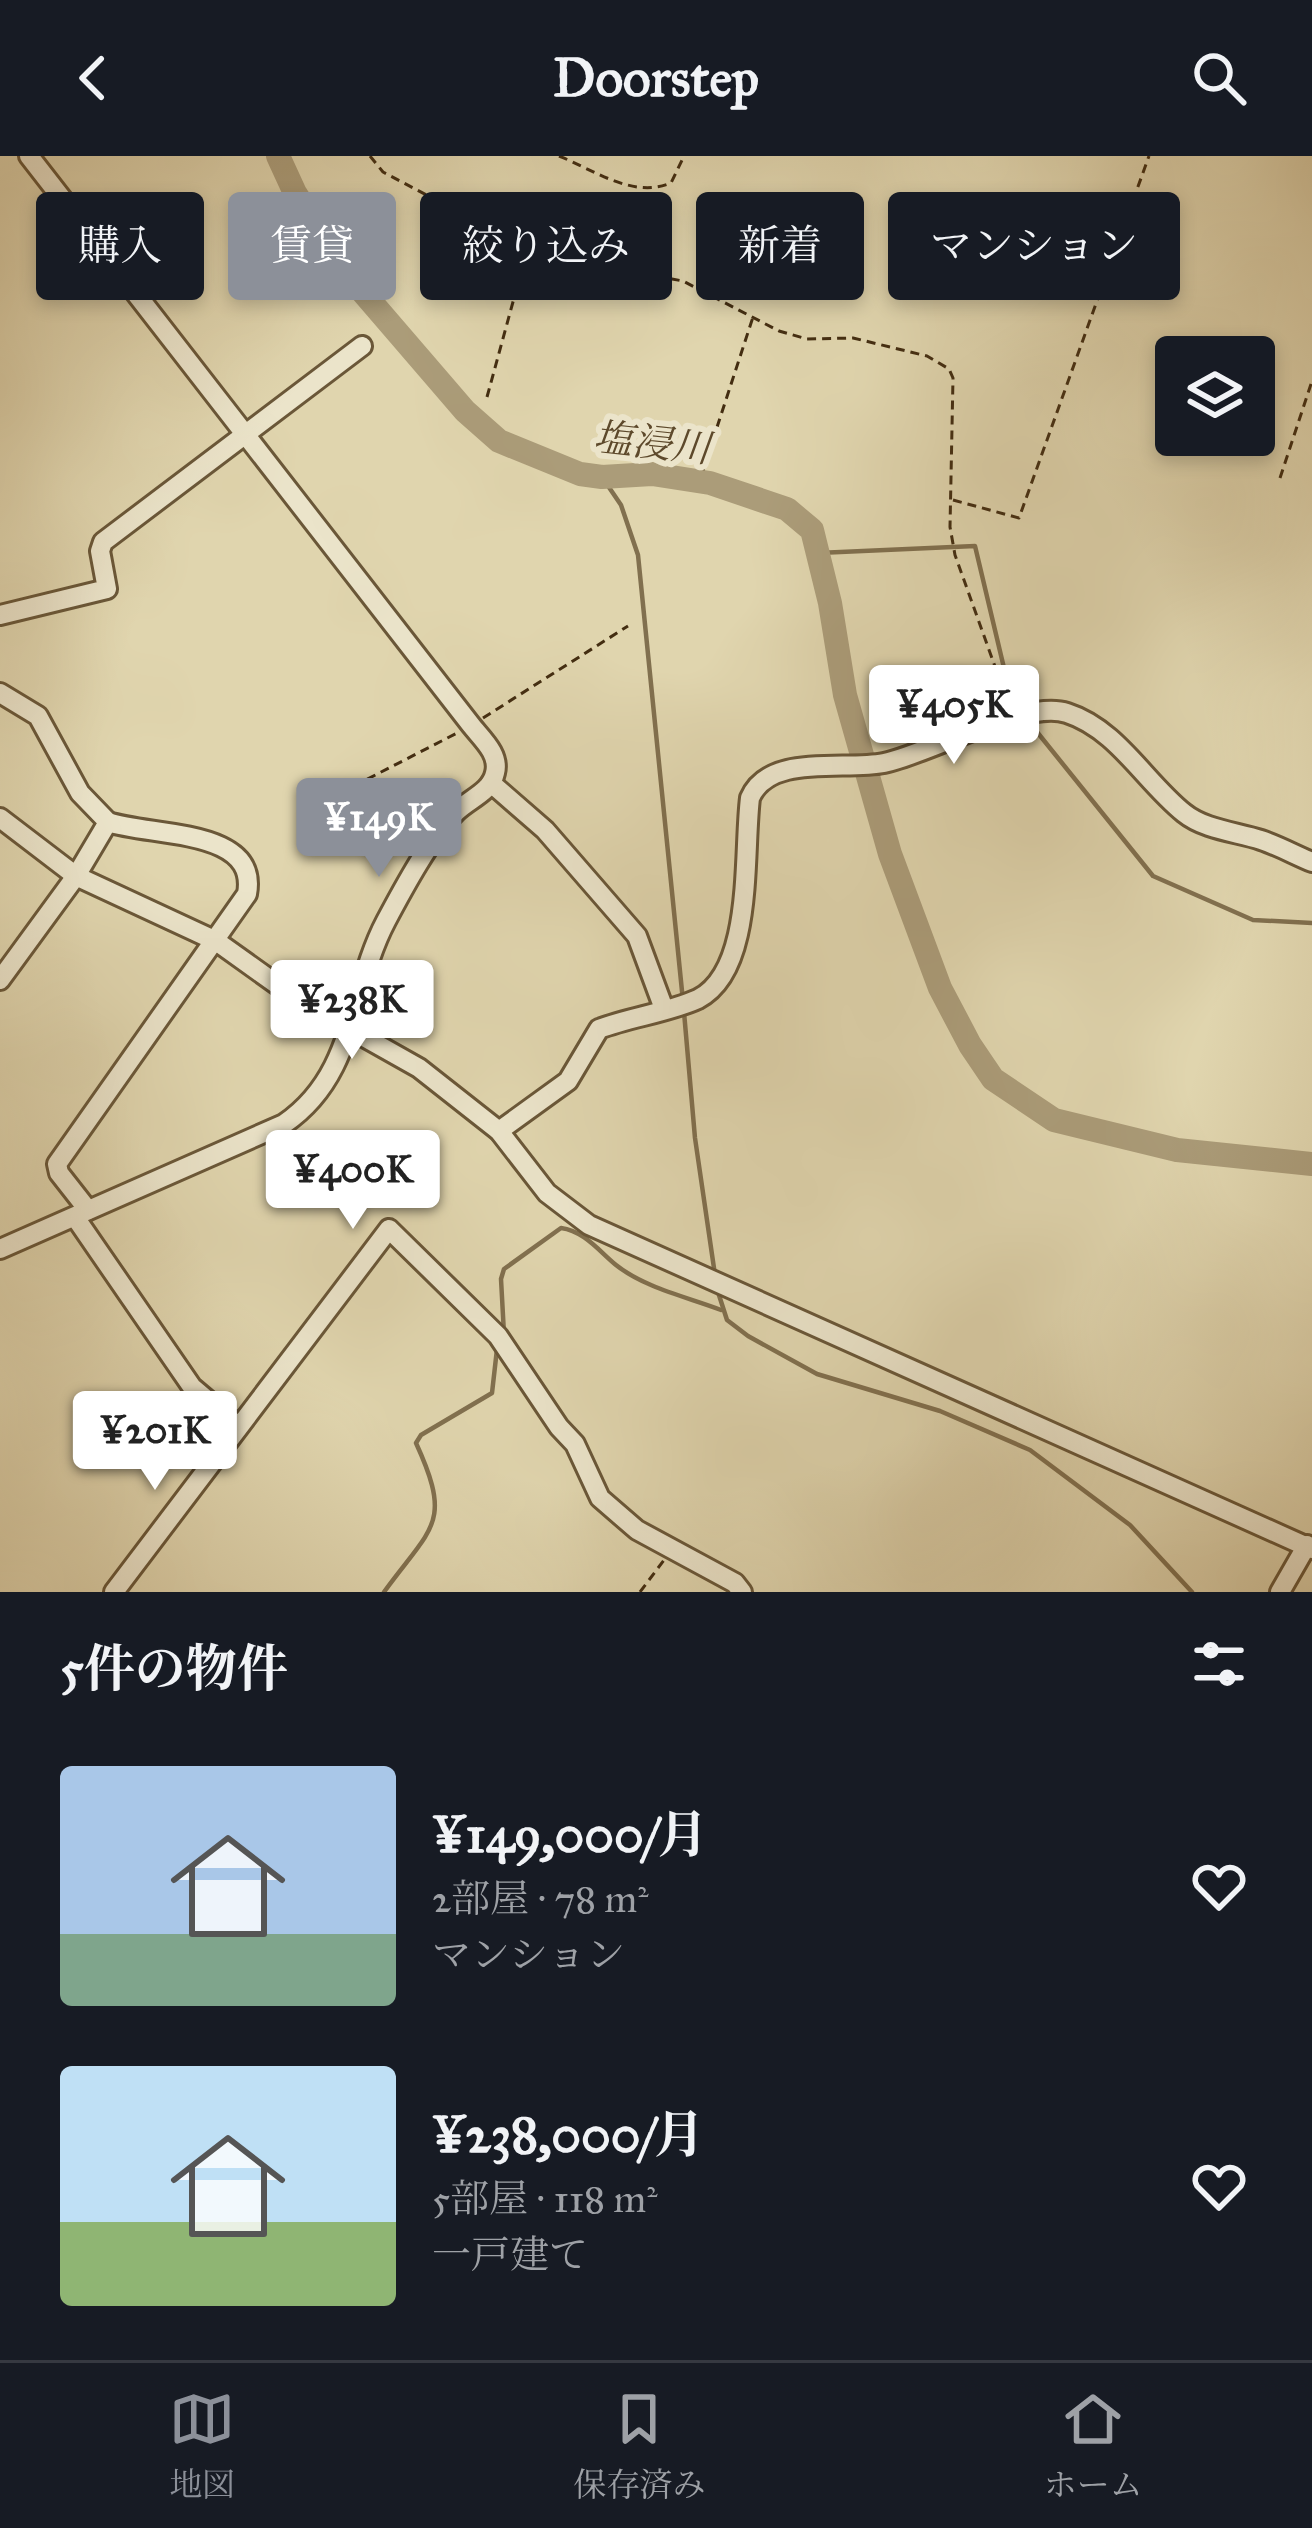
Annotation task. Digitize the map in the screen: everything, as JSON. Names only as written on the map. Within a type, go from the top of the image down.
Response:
[{"type":"street","points":[[0,1249],[284,1124],[307,1108],[322,1092],[349,1029],[391,911],[456,812],[495,775],[494,756],[471,725],[28,156]]},
{"type":"street","points":[[0,615],[107,589],[100,550],[103,542],[362,346]]},
{"type":"street","points":[[0,693],[38,716],[80,793],[108,822],[134,831],[211,842],[230,849],[246,865],[247,894],[57,1164],[81,1214],[192,1388],[238,1426]]},
{"type":"street","points":[[500,1131],[568,1081],[599,1029],[695,1000],[725,976],[738,944],[746,829],[754,787],[789,770],[881,764],[1040,711],[1071,714],[1104,733],[1188,817],[1262,840],[1312,862]]},
{"type":"street","points":[[491,783],[545,830],[637,937],[664,1009]]},
{"type":"street","points":[[0,818],[76,876],[215,941],[300,1001],[419,1068],[500,1131],[547,1193],[590,1225],[1309,1547],[1280,1592]]},
{"type":"street","points":[[0,980],[76,876],[108,822]]},
{"type":"street","points":[[114,1592],[389,1229],[502,1343],[575,1444],[600,1498],[637,1530],[735,1583],[742,1592]]},
{"type":"path","points":[[370,156],[383,172],[420,193]]},
{"type":"path","points":[[559,156],[620,184],[658,188],[671,183],[684,156]]},
{"type":"path","points":[[951,499],[1018,518],[1149,156]]},
{"type":"path","points":[[672,279],[779,331],[807,339],[853,338],[927,356],[949,369],[953,378],[950,526],[955,555],[1013,719]]},
{"type":"path","points":[[487,397],[514,300]]},
{"type":"path","points":[[703,470],[754,316]]},
{"type":"path","points":[[1280,478],[1312,381]]},
{"type":"path","points":[[354,786],[471,725],[628,626]]},
{"type":"path","points":[[640,1592],[671,1551]]},
{"type":"waterway","name":"塩浸川","points":[[278,156],[295,193],[348,275],[465,411],[499,441],[580,474],[652,474],[710,483],[787,509],[812,530],[845,695],[890,854],[940,988],[993,1079],[1054,1120],[1177,1150],[1312,1164]]},
{"type":"waterway","points":[[602,477],[621,505],[638,555],[683,1001]]},
{"type":"waterway","points":[[818,553],[975,546],[1004,668],[1020,707]]},
{"type":"waterway","points":[[1029,722],[1153,876],[1253,920],[1312,923]]},
{"type":"waterway","points":[[684,1012],[695,1138],[715,1275]]},
{"type":"waterway","points":[[504,1334],[504,1269],[561,1228],[584,1237],[640,1280],[721,1310]]},
{"type":"waterway","points":[[718,1292],[727,1320],[817,1374],[940,1411],[1030,1450],[1130,1525],[1192,1592]]},
{"type":"waterway","points":[[384,1592],[432,1523],[433,1491],[416,1443],[421,1435],[492,1393],[497,1349]]}]
